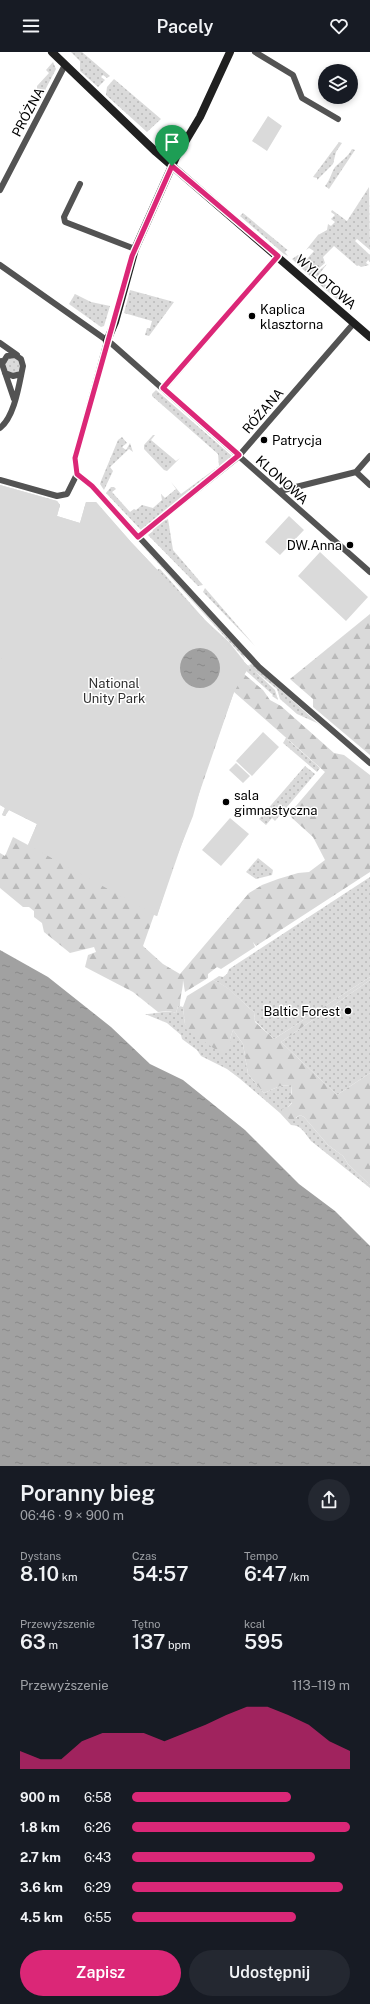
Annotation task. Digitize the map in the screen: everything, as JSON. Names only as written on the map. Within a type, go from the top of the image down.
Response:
[{"type":"street","name":"WYLOTOWA","points":[[52,52],[172,166],[370,337]]},
{"type":"street","points":[[230,52],[200,117],[172,166],[135,249],[115,322],[107,341],[77,452],[75,466],[77,474],[92,486],[270,677],[370,763]]},
{"type":"street","points":[[255,52],[293,75],[302,98],[338,119]]},
{"type":"street","name":"PRÓŻNA","points":[[0,190],[66,65]]},
{"type":"street","points":[[80,184],[64,217],[65,222],[71,226],[135,249]]},
{"type":"street","points":[[163,388],[278,256]]},
{"type":"street","name":"KLONOWA","points":[[0,265],[107,341],[163,388],[370,572]]},
{"type":"street","name":"RÓŻANA","points":[[139,536],[239,455],[354,322]]},
{"type":"street","points":[[0,344],[18,356],[23,362],[8,419],[0,428]]},
{"type":"street","points":[[14,399],[1,361],[7,356],[18,356]]},
{"type":"street","points":[[5,373],[13,376],[21,374]]},
{"type":"street","points":[[280,492],[356,472],[370,456]]},
{"type":"street","points":[[356,472],[370,485]]},
{"type":"street","points":[[0,480],[57,496],[67,494],[77,474]]},
{"type":"green space","points":[[71,52],[82,52],[110,76],[107,78],[103,75],[101,77],[105,80],[98,87],[80,71],[80,61]]},
{"type":"green space","points":[[53,62],[56,69],[43,94],[40,94],[37,91],[37,86],[49,73],[46,70]]},
{"type":"green space","points":[[114,79],[161,119],[147,132],[106,95],[107,87]]},
{"type":"green space","points":[[268,116],[282,126],[267,151],[252,141]]},
{"type":"green space","points":[[339,142],[342,143],[336,152],[333,164],[317,180],[317,178],[313,177]]},
{"type":"green space","points":[[352,149],[355,150],[329,189],[325,186],[335,168]]},
{"type":"green space","points":[[369,187],[370,250],[357,239],[355,241],[370,255],[370,262],[368,260],[366,263],[369,265],[361,267],[358,265],[357,266],[334,246],[323,257],[325,263],[310,276],[292,259],[298,255],[307,259],[314,251],[309,248],[306,250],[318,235],[327,230],[328,224],[331,226],[335,222],[331,219],[335,215],[331,212],[332,210],[347,221]]},
{"type":"green space","points":[[243,213],[290,252],[287,250],[285,252],[288,256],[240,216]]},
{"type":"green space","points":[[327,264],[317,277],[341,299],[339,301],[311,277]]},
{"type":"green space","points":[[130,290],[174,302],[149,336],[145,335],[147,328],[150,328],[152,321],[124,313]]},
{"type":"green space","points":[[75,294],[91,302],[110,306],[104,326],[101,327],[69,304]]},
{"type":"green space","points":[[13,357],[20,362],[21,365],[16,372],[13,373],[6,368],[5,365],[10,358]]},
{"type":"green space","points":[[156,390],[232,456],[232,459],[218,470],[216,468],[219,466],[218,454],[152,396]]},
{"type":"green space","points":[[153,435],[155,435],[151,440],[176,461],[180,458],[167,471],[164,470],[144,449],[144,445]]},
{"type":"green space","points":[[122,437],[127,443],[122,447],[126,450],[130,443],[133,452],[129,449],[110,467],[113,471],[104,490],[100,484],[101,481],[118,440]]},
{"type":"green space","points":[[215,469],[217,471],[141,530],[106,493],[111,487],[114,487],[116,489],[112,492],[130,512],[134,509],[136,510],[142,505],[153,508],[162,500],[161,494],[165,498],[176,489],[171,482],[181,494]]},
{"type":"green space","name":"National Unity Park","points":[[0,485],[57,501],[60,505],[57,516],[80,523],[86,502],[96,502],[131,542],[249,667],[244,674],[263,690],[270,700],[281,706],[334,753],[344,755],[370,775],[370,872],[256,946],[253,942],[255,947],[221,969],[217,967],[208,974],[208,978],[185,992],[183,980],[180,1006],[183,1007],[178,1006],[176,1013],[169,1011],[158,1012],[133,992],[85,967],[88,955],[96,952],[94,947],[70,953],[44,932],[42,923],[34,917],[34,911],[29,907],[23,907],[0,888],[0,853],[5,856],[13,837],[28,845],[37,824],[9,810],[5,816],[2,815],[5,808],[0,805]],"holes":[[[234,692],[325,772],[290,813],[292,818],[313,837],[325,860],[309,872],[298,873],[278,879],[262,885],[249,893],[180,974],[163,964],[143,946],[154,915],[157,916]]]},
{"type":"green space","name":"National Unity Park","points":[[0,485],[57,501],[60,505],[57,516],[80,523],[86,502],[96,502],[131,542],[249,667],[234,692],[203,779],[193,816],[173,866],[157,916],[28,845],[37,824],[9,810],[5,816],[2,815],[5,808],[0,805],[0,666],[2,656],[0,655]]},
{"type":"green space","points":[[289,516],[304,530],[280,555],[265,542]]},
{"type":"green space","points":[[164,519],[168,519],[173,550],[203,585],[198,586],[148,535],[153,531],[151,528]]},
{"type":"green space","points":[[135,538],[244,655],[245,659]]},
{"type":"green space","points":[[320,552],[368,597],[346,621],[298,576]]},
{"type":"green space","points":[[158,569],[160,569],[205,620],[229,642],[244,661],[243,664],[156,573]]},
{"type":"green space","points":[[205,588],[255,646],[203,592]]},
{"type":"green space","points":[[370,614],[370,755],[313,707],[313,699],[290,679]]},
{"type":"green space","points":[[252,664],[323,728],[317,723],[297,714],[280,699],[277,689],[252,669],[249,665]]},
{"type":"green space","points":[[248,665],[275,690],[278,700],[244,669]]},
{"type":"green space","points":[[263,732],[279,747],[252,776],[236,761]]},
{"type":"green space","points":[[286,738],[320,768],[317,772],[283,743]]},
{"type":"green space","points":[[236,763],[250,776],[243,783],[229,770]]},
{"type":"green space","points":[[305,766],[315,774],[275,821],[272,818],[266,825],[259,819]]},
{"type":"green space","points":[[230,818],[249,834],[221,866],[202,850]]},
{"type":"green space","points":[[258,858],[273,870],[272,875],[256,879],[246,872]]},
{"type":"green space","points":[[370,877],[370,977],[274,1039],[255,1021],[254,1012],[224,986],[213,980],[219,976],[223,977],[227,974],[229,969]]},
{"type":"green space","points":[[370,977],[370,980],[281,1042],[337,1095],[370,1073],[370,1185],[348,1164],[343,1156],[328,1145],[304,1117],[300,1115],[292,1120],[285,1117],[281,1112],[283,1108],[288,1107],[292,1103],[288,1099],[292,1094],[291,1085],[280,1086],[264,1093],[248,1074],[243,1044],[233,1030],[230,1039],[232,1045],[222,1054],[186,1029],[187,1026],[185,1024],[183,1007],[187,996],[213,980],[225,986],[254,1012],[255,1022],[274,1039]]},
{"type":"green space","name":"Baltic Forest","points":[[370,980],[370,1073],[337,1095],[281,1042]]},
{"type":"green space","points":[[178,1006],[183,1007],[185,1024],[230,1039],[233,1030],[243,1044],[248,1074],[264,1093],[280,1086],[291,1085],[292,1102],[288,1107],[296,1118],[300,1115],[304,1117],[328,1145],[343,1156],[348,1164],[370,1185],[370,1188],[311,1141],[301,1128],[291,1125],[280,1113],[239,1078],[227,1069],[201,1056],[197,1050],[182,1039],[181,1035],[167,1023],[145,1014],[164,1012],[176,1013]]},
{"type":"water","points":[[200,648],[208,650],[214,654],[218,660],[220,668],[218,676],[214,682],[208,686],[200,688],[192,686],[186,682],[182,676],[180,668],[182,660],[186,654],[192,650]]},
{"type":"water","points":[[0,950],[48,977],[111,1027],[150,1064],[183,1080],[245,1130],[299,1184],[335,1211],[370,1246],[370,1466],[0,1466]]},
{"type":"place","name":"Kaplica klasztorna","points":[[252,316]]},
{"type":"place","name":"Patrycja","points":[[264,440]]},
{"type":"place","name":"DW.Anna","points":[[350,545]]},
{"type":"place","name":"sala gimnastyczna","points":[[226,802]]},
{"type":"place","name":"Baltic Forest","points":[[348,1011]]},
{"type":"route","points":[[172,166],[278,256],[163,388],[239,455],[230,464],[138,537],[92,486],[77,474],[75,458],[107,341],[115,322],[132,256],[172,166]]}]
